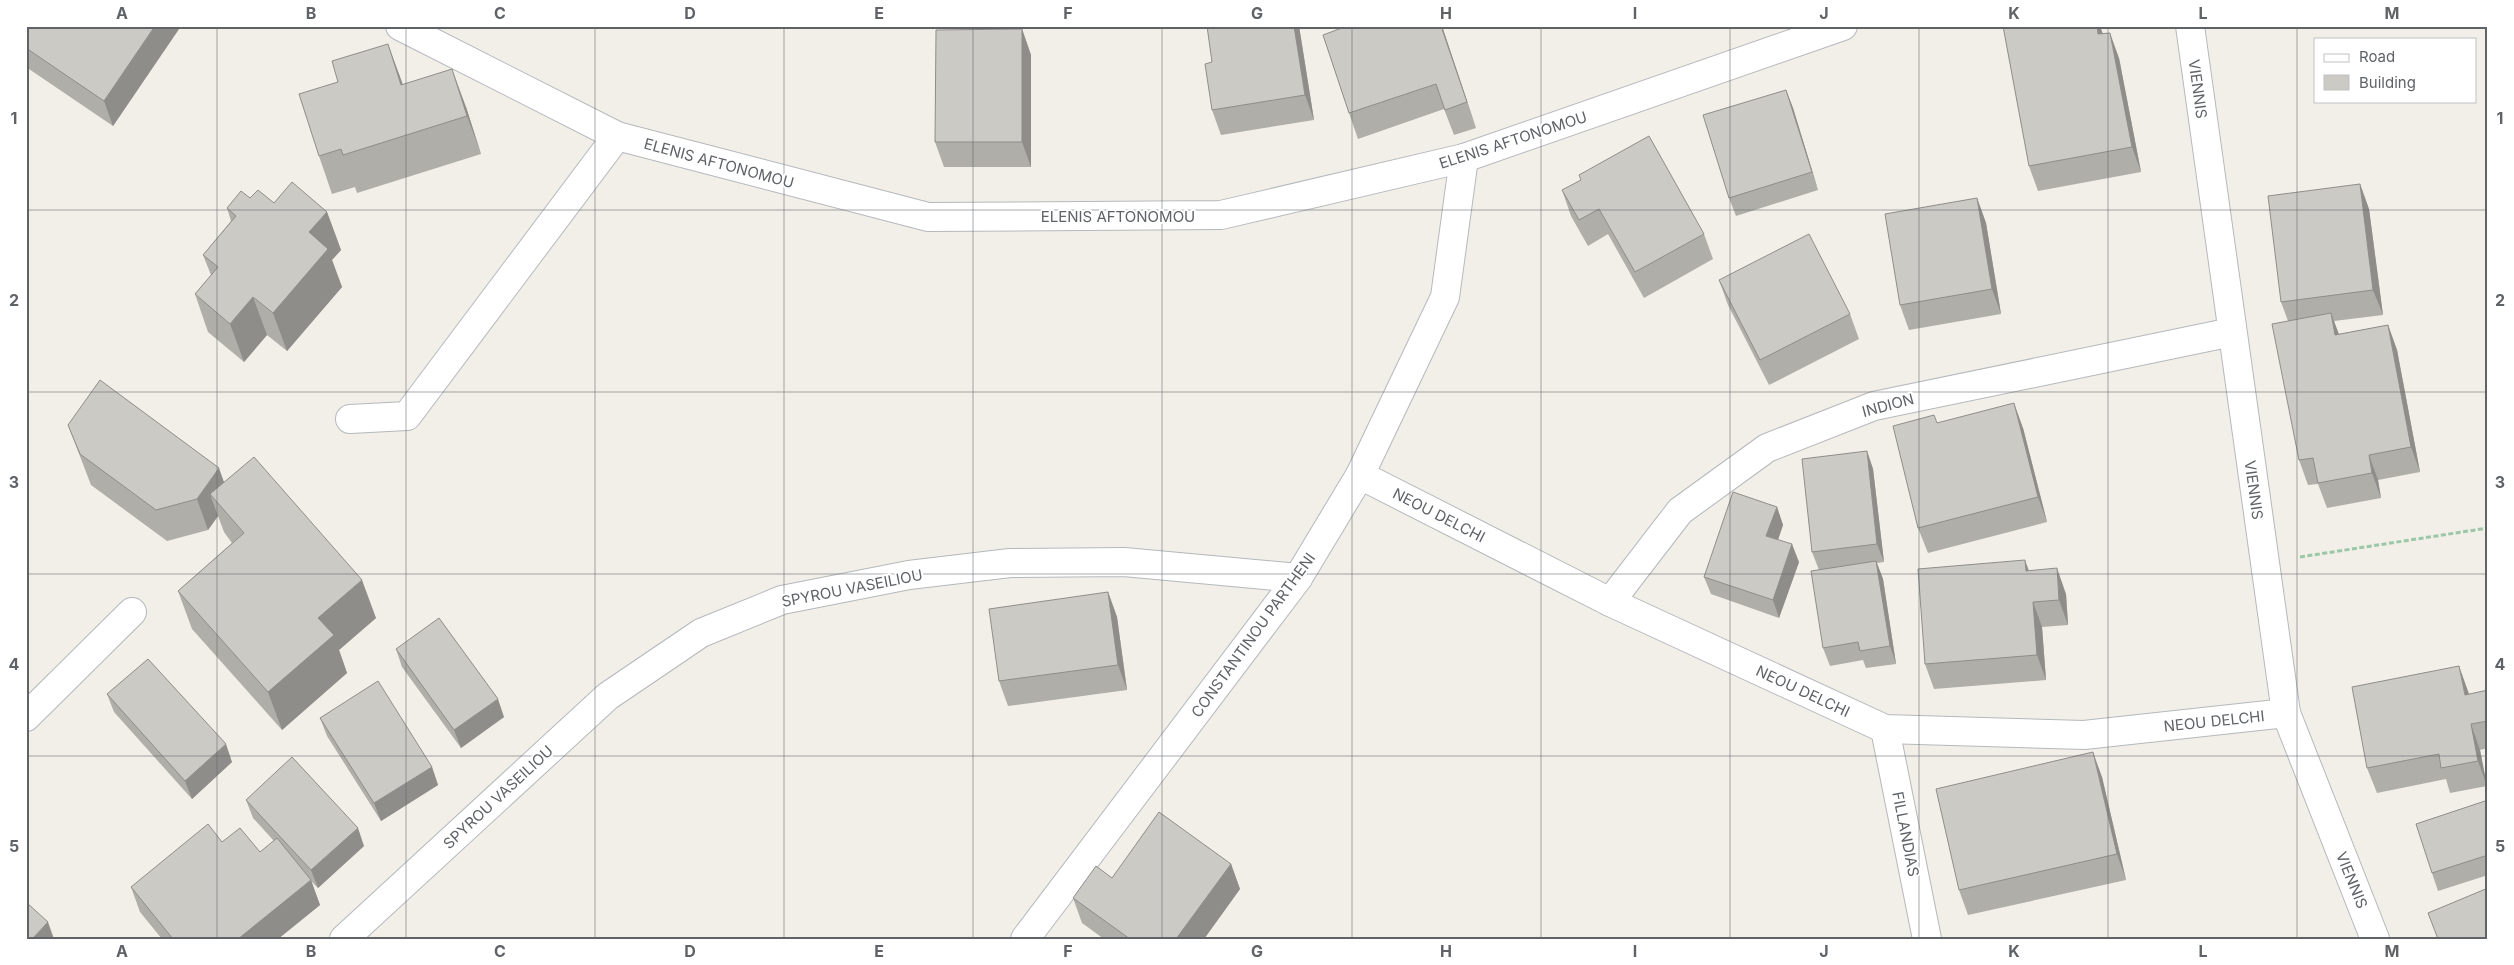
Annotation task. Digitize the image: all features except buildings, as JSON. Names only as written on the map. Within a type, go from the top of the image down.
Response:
[{"type":"street","name":"ELENIS AFTONOMOU","points":[[400,26],[616,136],[928,217],[1221,215],[1464,158],[1843,26]]},
{"type":"street","name":"VIENNIS","points":[[2190,26],[2286,713],[2375,939]]},
{"type":"street","points":[[350,419],[407,416],[616,136]]},
{"type":"street","name":"CONSTANTINOU PARTHENI","points":[[1025,939],[1298,578],[1360,475],[1445,297],[1464,158]]},
{"type":"street","name":"INDION","points":[[1610,602],[1680,512],[1767,448],[1874,406],[2232,332]]},
{"type":"street","name":"NEOU DELCHI","points":[[1360,475],[1610,602],[1885,729],[2084,735],[2286,713]]},
{"type":"street","name":"SPYROU VASEILIOU","points":[[344,939],[608,696],[701,633],[782,600],[909,575],[1010,563],[1124,562],[1298,578]]},
{"type":"street","points":[[26,717],[132,612]]},
{"type":"street","name":"FILLANDIAS","points":[[1885,729],[1927,939]]},
{"type":"path","points":[[2265,563],[2488,528]]}]
